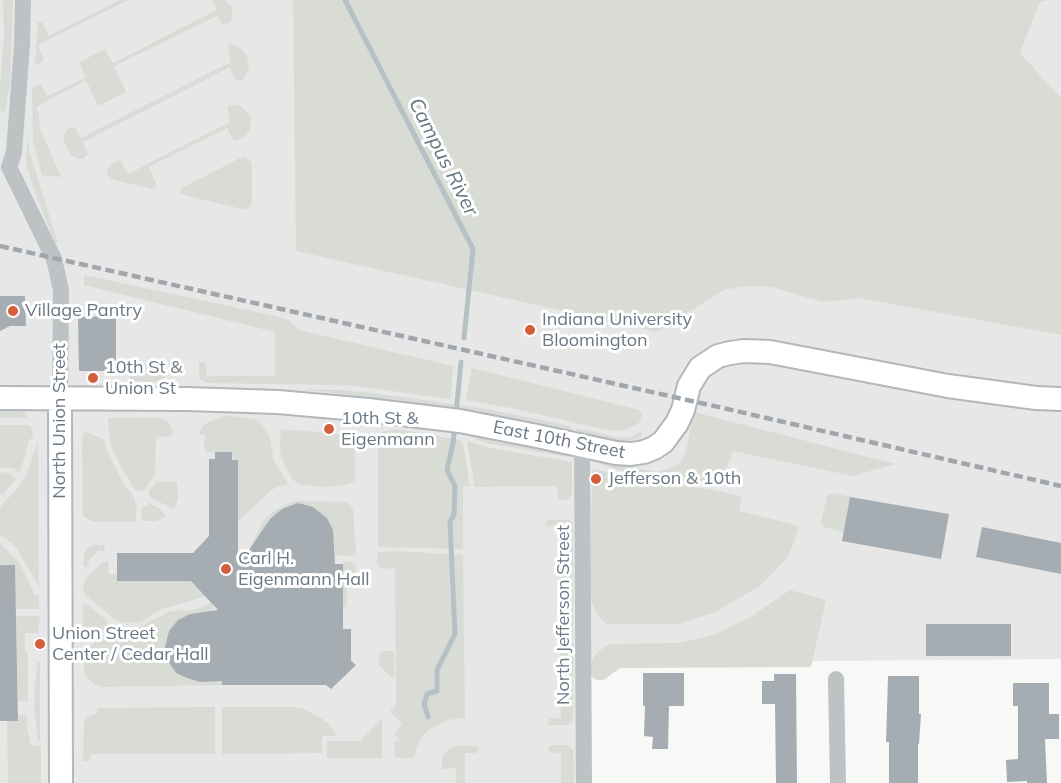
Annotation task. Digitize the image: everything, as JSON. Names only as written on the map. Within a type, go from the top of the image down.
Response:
[{"type":"street","name":"North Union Street","points":[[23,0],[14,152],[4,167],[54,259],[61,290],[61,783]]},
{"type":"street","name":"East 10th Street","points":[[0,398],[278,402],[452,420],[616,453],[631,454],[644,452],[663,442],[677,423],[689,386],[700,368],[718,356],[744,351],[782,354],[948,386],[1035,398],[1061,399]]},
{"type":"street","name":"North Jefferson Street","points":[[582,446],[584,783]]},
{"type":"street","points":[[836,679],[837,783]]},
{"type":"shaded area","name":"Indiana University Bloomington","points":[[0,0],[1061,0],[1061,659],[577,663],[578,783],[0,783]]},
{"type":"shaded area","points":[[3,0],[13,0],[10,83],[5,113],[0,111],[4,36]]},
{"type":"shaded area","points":[[120,0],[129,0],[38,45],[44,59],[41,63],[35,64],[38,22],[42,22],[49,36]]},
{"type":"shaded area","points":[[213,0],[225,0],[232,8],[230,23],[222,24],[217,16],[114,66],[126,92],[98,106],[86,80],[36,107],[40,129],[61,177],[42,175],[33,141],[32,91],[35,86],[40,84],[47,96],[85,78],[80,62],[105,49],[113,63],[217,10]]},
{"type":"shaded area","points":[[293,0],[1048,0],[1040,2],[1020,53],[1061,97],[1061,335],[860,298],[823,302],[772,287],[746,286],[724,290],[657,332],[296,251]]},
{"type":"shaded area","points":[[230,44],[243,50],[247,56],[249,69],[241,81],[236,80],[230,67],[83,142],[88,154],[83,159],[71,155],[64,141],[67,130],[75,128],[81,138],[231,62],[228,46]]},
{"type":"shaded area","points":[[229,105],[242,107],[250,116],[250,129],[240,140],[234,141],[227,128],[149,167],[156,183],[152,189],[110,179],[108,176],[109,166],[115,162],[121,161],[128,174],[230,122],[227,107]]},
{"type":"shaded area","points":[[27,139],[58,243],[55,243],[26,164]]},
{"type":"shaded area","points":[[245,157],[252,163],[252,204],[248,208],[242,209],[180,194],[182,188]]},
{"type":"shaded area","points":[[84,275],[271,315],[289,320],[299,330],[453,366],[451,399],[355,386],[207,383],[199,377],[200,362],[206,363],[207,376],[275,376],[275,332],[84,285]]},
{"type":"shaded area","points":[[130,363],[166,365],[164,382],[130,381]]},
{"type":"shaded area","points":[[472,368],[639,410],[642,415],[639,423],[625,430],[607,430],[466,400]]},
{"type":"shaded area","points":[[299,389],[380,394],[487,409],[571,426],[570,431],[502,416]]},
{"type":"shaded area","points":[[0,411],[23,411],[27,418],[0,418]]},
{"type":"shaded area","points":[[694,412],[895,464],[853,476],[733,451],[720,487],[634,473],[598,463],[656,472],[671,468],[683,458]]},
{"type":"shaded area","points":[[232,416],[257,420],[266,429],[274,461],[288,484],[270,491],[238,520],[232,452],[206,452],[205,435],[199,434],[207,423]]},
{"type":"shaded area","points":[[108,418],[162,418],[172,428],[172,436],[156,437],[155,475],[144,490],[137,491],[133,487],[118,461],[111,445]]},
{"type":"shaded area","points":[[0,425],[29,425],[32,429],[33,437],[29,440],[19,473],[13,468],[0,468]]},
{"type":"shaded area","points":[[576,428],[620,438],[632,437],[641,431],[641,437],[617,442],[576,432]]},
{"type":"shaded area","points":[[281,429],[348,435],[354,442],[355,449],[355,479],[353,482],[327,487],[300,485],[292,479],[281,457]]},
{"type":"shaded area","points":[[398,429],[460,440],[463,445],[470,486],[463,486],[463,549],[378,547],[378,440],[381,432]]},
{"type":"shaded area","points":[[85,432],[104,439],[125,487],[134,496],[137,505],[135,522],[93,522],[83,516],[82,444]]},
{"type":"shaded area","points":[[464,434],[563,453],[568,457],[486,443]]},
{"type":"shaded area","points":[[467,441],[490,448],[572,462],[572,494],[569,499],[558,498],[557,486],[475,487]]},
{"type":"shaded area","points":[[38,442],[39,587],[16,547],[0,534],[0,507],[17,489],[26,475]]},
{"type":"shaded area","points":[[592,470],[643,480],[740,496],[742,500],[739,511],[799,526],[792,548],[785,560],[760,586],[713,613],[677,624],[607,624],[600,618],[590,598]]},
{"type":"shaded area","points":[[0,473],[11,474],[16,479],[2,495],[0,494]]},
{"type":"shaded area","points":[[157,482],[177,482],[178,499],[174,509],[151,498],[148,492]]},
{"type":"shaded area","points":[[834,493],[850,497],[844,532],[823,527],[821,523],[827,496]]},
{"type":"shaded area","points":[[297,501],[348,502],[353,509],[355,555],[335,555],[333,530],[327,518],[313,507],[298,504],[251,548],[261,524],[267,517],[288,503]]},
{"type":"shaded area","points":[[149,503],[160,509],[167,517],[155,521],[141,521],[142,506]]},
{"type":"shaded area","points":[[570,520],[573,523],[573,716],[572,722],[567,725],[548,725],[550,718],[561,718],[559,527],[546,526],[545,522]]},
{"type":"shaded area","points":[[0,543],[20,564],[35,595],[39,595],[39,609],[16,609],[15,566],[0,565]]},
{"type":"shaded area","points":[[94,545],[104,545],[105,550],[99,550],[88,561],[89,566],[85,568],[83,564],[85,552]]},
{"type":"shaded area","points":[[378,552],[463,555],[465,718],[447,720],[428,730],[412,758],[395,758],[394,742],[400,740],[394,734],[402,724],[390,711],[396,705],[395,569],[380,568],[377,564]]},
{"type":"shaded area","points":[[108,561],[109,574],[117,574],[117,581],[191,581],[206,596],[160,610],[141,622],[124,623],[116,620],[89,598],[83,589],[85,579],[103,562]]},
{"type":"shaded area","points":[[345,562],[356,565],[356,582],[347,583],[347,607],[342,607],[335,578],[343,578]]},
{"type":"shaded area","points":[[790,590],[826,600],[811,667],[620,668],[602,680],[592,677],[590,672],[592,660],[609,644],[679,643],[713,635],[749,618]]},
{"type":"shaded area","points":[[212,602],[213,611],[190,614],[178,620],[169,631],[165,647],[168,661],[176,673],[200,682],[222,681],[222,685],[104,687],[94,684],[86,677],[84,656],[90,646],[106,633],[137,628],[168,612],[190,611]]},
{"type":"shaded area","points":[[85,604],[105,619],[109,625],[84,642],[83,606]]},
{"type":"shaded area","points":[[16,616],[40,616],[38,633],[25,633],[25,651],[28,652],[28,701],[18,701]]},
{"type":"shaded area","points":[[383,651],[394,651],[394,679],[379,665],[379,654]]},
{"type":"shaded area","points":[[38,662],[40,662],[40,741],[38,741],[34,708]]},
{"type":"shaded area","points":[[215,707],[215,754],[91,754],[90,761],[83,761],[84,721],[87,717],[97,713],[97,708]]},
{"type":"shaded area","points":[[222,707],[304,709],[330,725],[336,736],[322,736],[322,753],[222,754]]},
{"type":"shaded area","points":[[18,715],[27,715],[27,729],[31,745],[41,746],[41,783],[8,783],[7,721],[18,721]]},
{"type":"shaded area","points":[[382,719],[382,758],[327,758],[327,741],[360,741]]},
{"type":"shaded area","points":[[551,745],[567,745],[573,750],[574,783],[561,783],[561,753],[549,752],[548,748]]},
{"type":"shaded area","points":[[454,746],[479,748],[476,753],[465,753],[465,783],[456,783],[456,768],[442,769],[442,757]]},
{"type":"building","name":"Village Pantry","points":[[0,296],[25,296],[26,326],[10,326],[0,331]]},
{"type":"building","points":[[116,316],[116,371],[79,371],[78,317]]},
{"type":"building","name":"Carl H. Eigenmann Hall","points":[[215,452],[232,452],[232,460],[238,460],[238,566],[270,519],[282,509],[298,503],[313,507],[327,518],[333,530],[335,564],[343,564],[343,629],[351,629],[351,661],[356,665],[331,689],[326,685],[222,685],[222,681],[200,682],[176,673],[168,661],[165,647],[169,631],[178,620],[190,614],[218,610],[191,581],[117,581],[117,553],[193,553],[209,536],[209,459],[215,459]]},
{"type":"building","points":[[850,497],[949,514],[941,559],[842,541]]},
{"type":"building","points":[[982,527],[1061,543],[1061,574],[976,557]]},
{"type":"building","points":[[0,565],[15,565],[18,721],[0,721]]},
{"type":"building","points":[[926,624],[1011,624],[1011,656],[926,656]]},
{"type":"building","points":[[643,673],[684,673],[684,706],[669,706],[668,749],[652,749],[653,737],[644,736]]},
{"type":"building","points":[[774,674],[796,674],[797,783],[776,783],[775,704],[762,704],[762,681],[774,681]]},
{"type":"building","points":[[888,676],[919,676],[919,714],[921,714],[918,783],[889,783],[889,742],[886,742]]},
{"type":"building","points":[[1013,683],[1049,683],[1049,714],[1059,714],[1059,739],[1045,739],[1047,783],[1007,782],[1006,760],[1018,759],[1018,706],[1013,706]]},
{"type":"waterway","name":"Campus River","points":[[345,0],[473,249],[464,338]]},
{"type":"waterway","name":"Campus River","points":[[456,414],[461,362]]},
{"type":"waterway","name":"Campus River","points":[[428,717],[424,704],[427,694],[437,691],[437,670],[455,634],[450,522],[454,515],[455,486],[447,470],[455,426]]},
{"type":"railway","points":[[0,246],[1061,486]]},
{"type":"place","name":"Village Pantry","points":[[13,311]]},
{"type":"place","name":"Indiana University Bloomington","points":[[530,330]]},
{"type":"place","name":"10th St & Union St","points":[[93,378]]},
{"type":"place","name":"10th St & Eigenmann","points":[[329,429]]},
{"type":"place","name":"Jefferson & 10th","points":[[596,479]]},
{"type":"place","name":"Carl H. Eigenmann Hall","points":[[226,569]]},
{"type":"place","name":"Union Street Center / Cedar Hall","points":[[40,644]]}]
